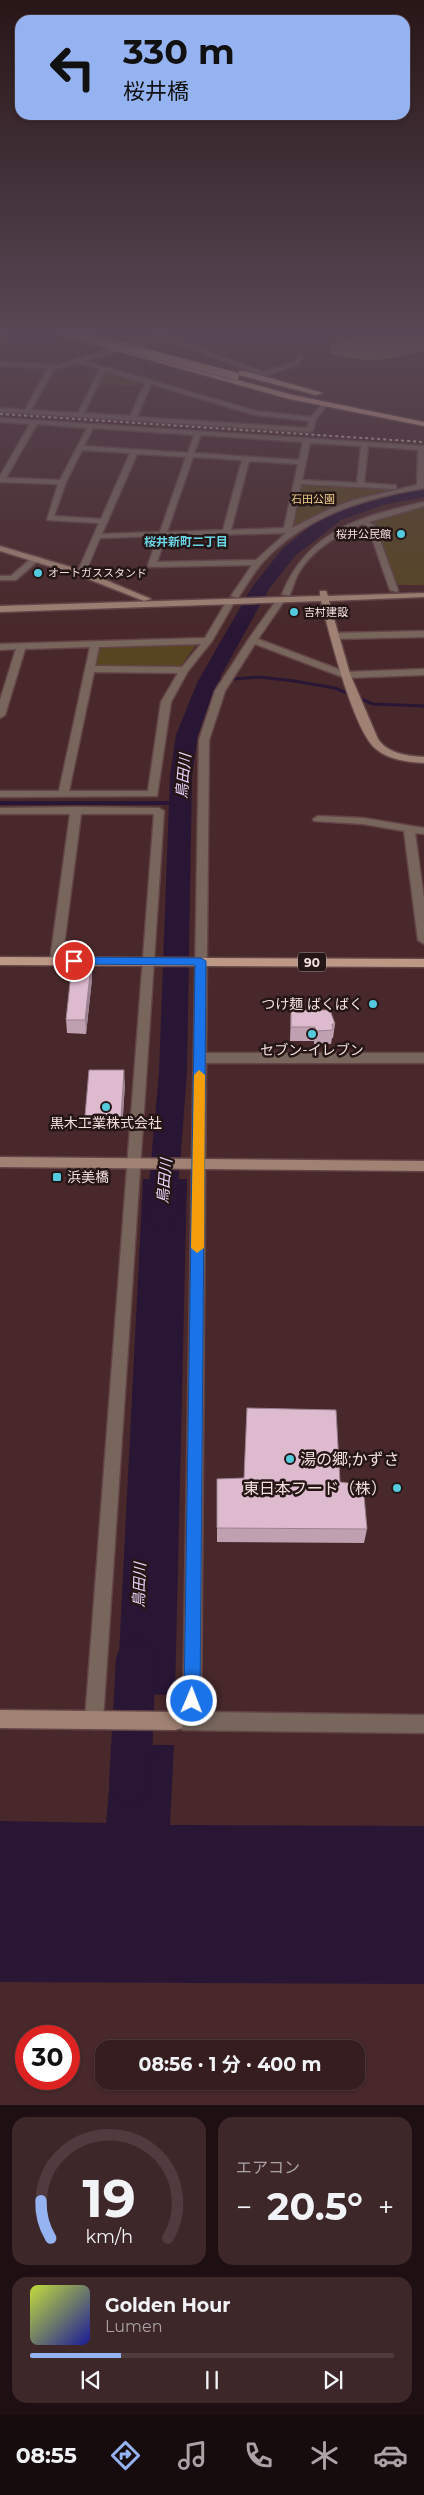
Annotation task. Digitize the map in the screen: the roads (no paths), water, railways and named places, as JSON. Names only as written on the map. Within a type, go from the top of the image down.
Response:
[{"type":"main road","name":"90","points":[[0,961],[424,963]]},
{"type":"street","points":[[28,433],[1,480],[62,482]]},
{"type":"street","points":[[87,433],[62,482],[50,518],[104,521]]},
{"type":"street","points":[[198,433],[152,565],[258,562]]},
{"type":"street","points":[[153,811],[153,794],[166,702],[184,670],[208,641],[258,562],[290,530],[351,503],[423,486],[423,448],[202,433]]},
{"type":"street","points":[[290,530],[307,440]]},
{"type":"street","points":[[360,485],[365,444]]},
{"type":"street","points":[[80,448],[302,462]]},
{"type":"street","points":[[82,573],[135,451]]},
{"type":"street","points":[[226,533],[246,458]]},
{"type":"street","points":[[298,482],[409,488]]},
{"type":"street","points":[[183,1721],[198,1164],[204,740],[220,691],[252,640],[283,597],[298,567],[311,552],[328,539],[363,521],[424,504]]},
{"type":"street","points":[[363,521],[371,526],[394,590]]},
{"type":"street","points":[[98,536],[290,530]]},
{"type":"street","points":[[0,548],[82,573],[148,601]]},
{"type":"street","points":[[0,578],[13,578],[37,558]]},
{"type":"street","points":[[324,596],[394,590],[424,590]]},
{"type":"street","points":[[0,603],[424,595]]},
{"type":"street","points":[[324,596],[345,675],[360,712],[378,746],[403,757],[424,760]]},
{"type":"street","points":[[0,609],[148,601]]},
{"type":"street","points":[[335,636],[424,634]]},
{"type":"street","points":[[252,640],[345,675],[424,672]]},
{"type":"street","points":[[0,647],[208,641]]},
{"type":"street","points":[[63,794],[95,644]]},
{"type":"street","points":[[0,715],[21,646]]},
{"type":"street","points":[[90,669],[184,670]]},
{"type":"street","points":[[0,794],[153,794]]},
{"type":"street","points":[[56,961],[76,810]]},
{"type":"street","points":[[0,811],[159,811],[134,1163],[103,1720]]},
{"type":"street","points":[[318,819],[363,822],[424,831]]},
{"type":"street","points":[[409,829],[424,940]]},
{"type":"street","points":[[200,1058],[424,1058]]},
{"type":"street","points":[[0,1162],[424,1166]]},
{"type":"street","points":[[0,1719],[424,1724]]},
{"type":"water","points":[[143,1179],[187,1179],[175,1695],[117,1694]]},
{"type":"water","points":[[113,1745],[174,1745],[170,1825],[424,1826],[424,1984],[0,1982],[0,1821],[106,1823]]},
{"type":"waterway","name":"鳥田川","points":[[161,1216],[173,1072],[181,776],[187,735],[208,681],[261,587],[289,552],[335,516],[379,501],[424,492]]},
{"type":"waterway","points":[[208,681],[259,677],[294,681],[335,688],[373,704],[424,706]]},
{"type":"waterway","points":[[0,803],[181,803]]},
{"type":"waterway","name":"鳥田川","points":[[130,1783],[136,1658]]},
{"type":"railway","points":[[291,433],[424,442]]},
{"type":"place","name":"桜井公民館","points":[[401,534]]},
{"type":"place","name":"オートガススタンド","points":[[38,573]]},
{"type":"place","name":"吉村建設","points":[[294,612]]},
{"type":"place","name":"つけ麺 ばくばく","points":[[373,1004]]},
{"type":"place","name":"セブン-イレブン","points":[[312,1034]]},
{"type":"place","name":"黒木工業株式会社","points":[[106,1107]]},
{"type":"place","name":"浜美橋","points":[[57,1177]]},
{"type":"place","name":"湯の郷;かずさ","points":[[290,1459]]},
{"type":"place","name":"東日本フード（株）","points":[[397,1488]]},
{"type":"district","name":"桜井新町二丁目","points":[[186,541]]},
{"type":"park label","name":"石田公園","points":[[313,499]]}]
